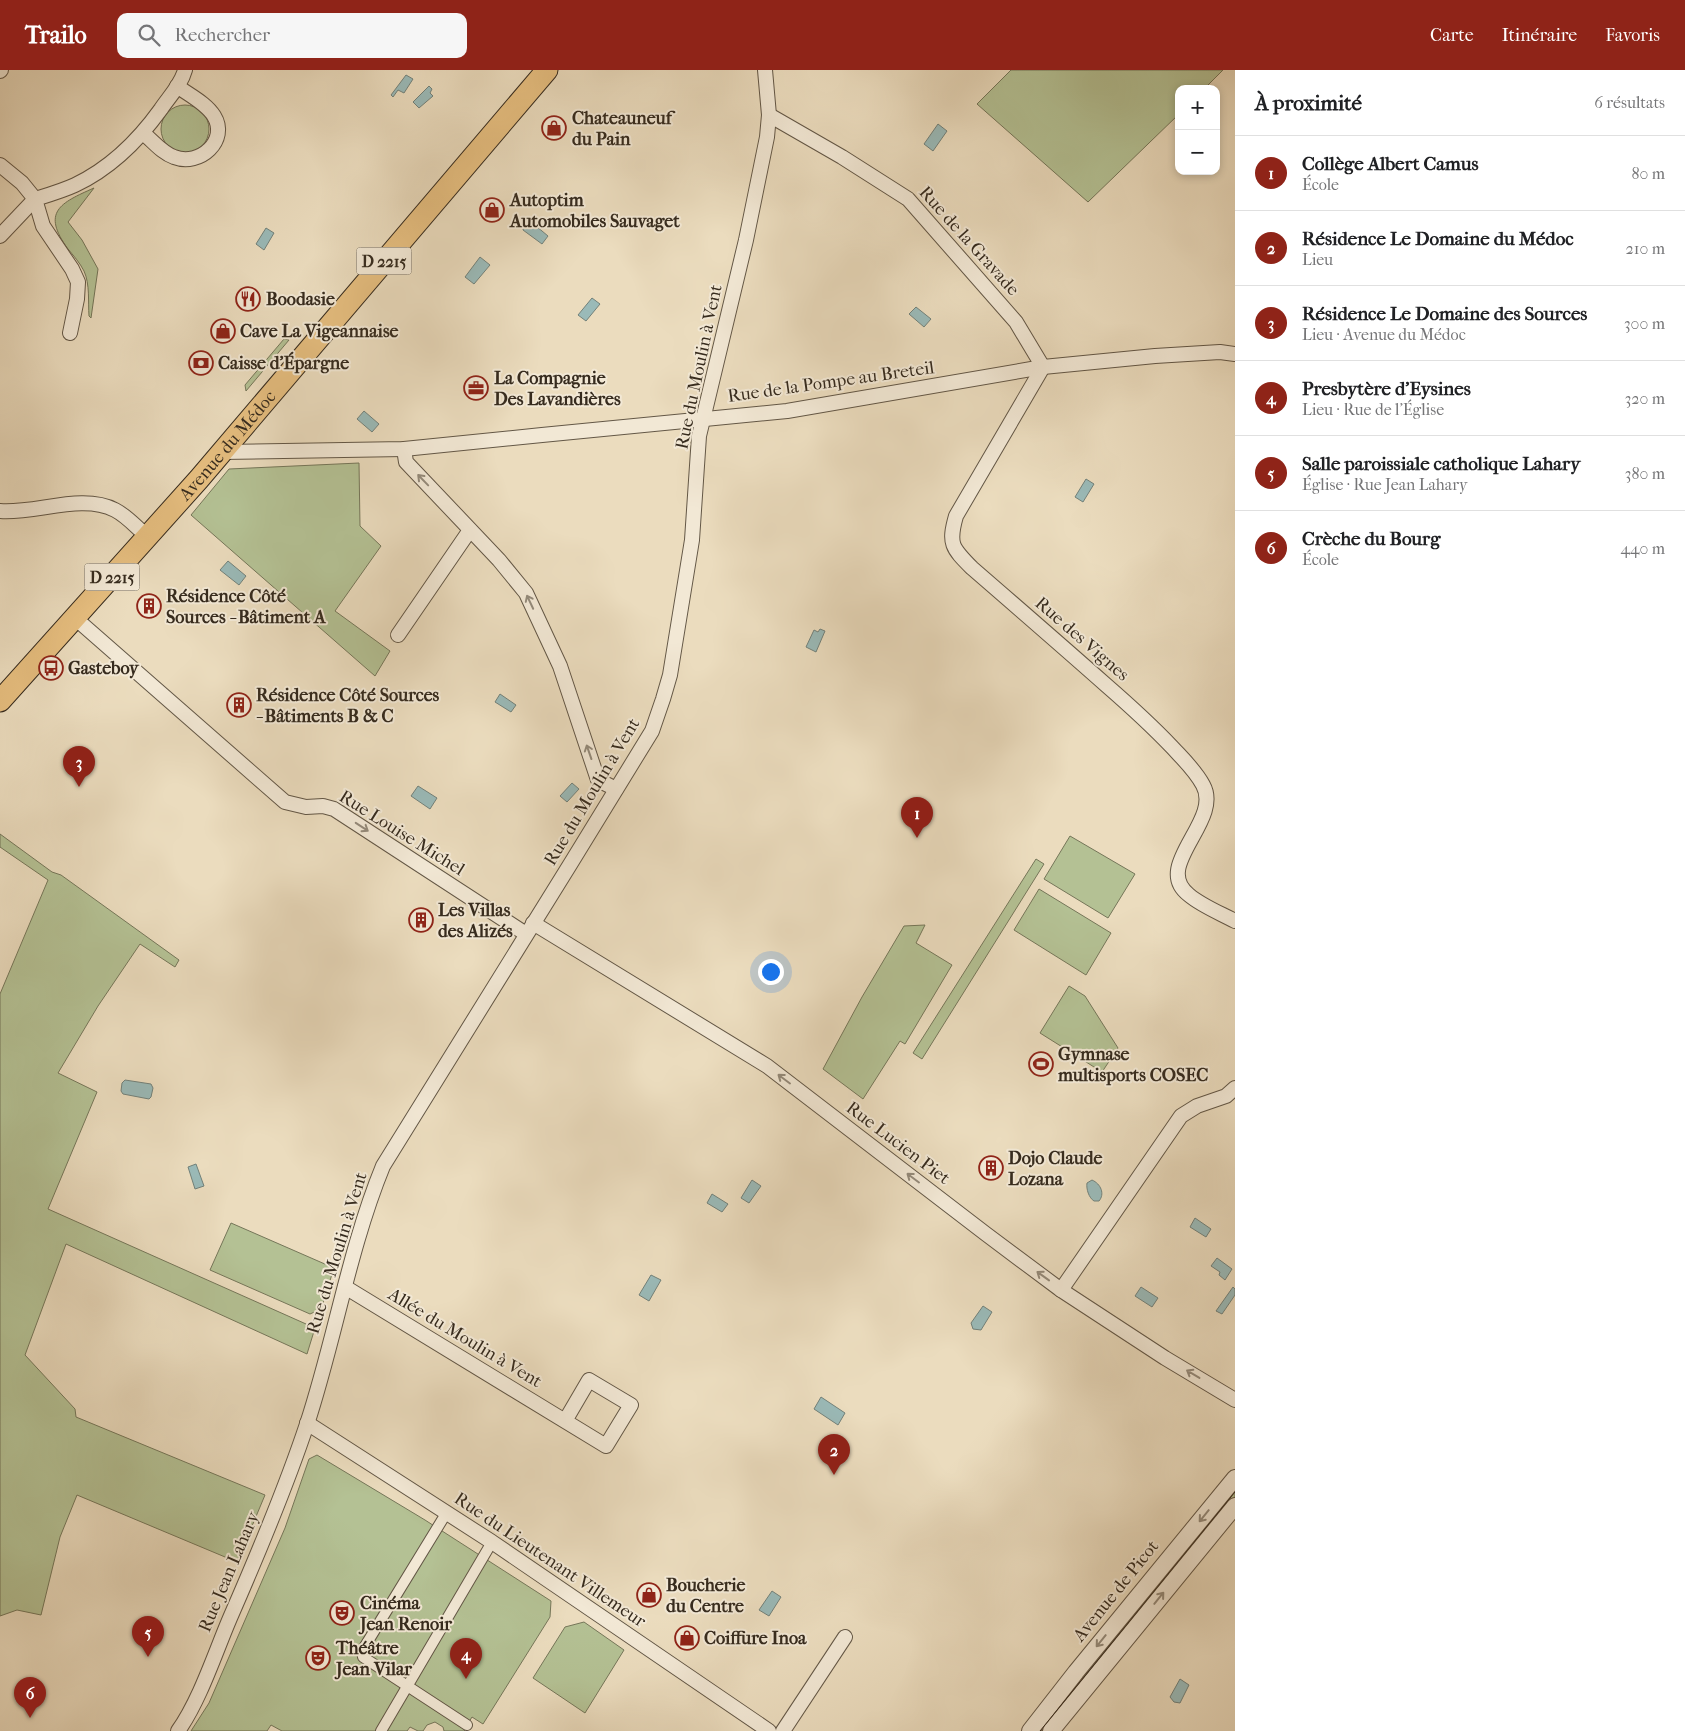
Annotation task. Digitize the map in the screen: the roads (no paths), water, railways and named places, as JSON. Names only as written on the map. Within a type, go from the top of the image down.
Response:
[{"type":"main road","name":"Avenue du Médoc","points":[[0,701],[222,452],[547,70]]},
{"type":"street","points":[[0,236],[35,199],[75,185],[122,155],[143,133],[177,86],[185,70]]},
{"type":"street","name":"Rue du Moulin à Vent","points":[[307,1423],[366,1213],[383,1166],[638,756],[652,731],[664,699],[670,675],[692,540],[699,436],[746,240],[767,137],[769,115],[765,70]]},
{"type":"street","points":[[143,133],[167,154],[174,157],[192,159],[202,156],[210,149],[216,138],[215,118],[203,104],[177,86]]},
{"type":"street","name":"Rue de la Gravade","points":[[769,115],[842,157],[908,199],[1016,322],[1043,367]]},
{"type":"street","points":[[0,165],[22,183],[35,199],[43,226],[72,269],[78,282],[77,299],[70,333]]},
{"type":"street","name":"Rue de la Pompe au Breteil","points":[[222,452],[404,449],[787,411],[1043,367],[1155,356],[1220,352],[1235,354]]},
{"type":"street","name":"Rue des Vignes","points":[[1043,367],[956,516],[951,533],[955,551],[1142,716],[1196,773],[1206,790],[1207,806],[1202,822],[1182,856],[1177,873],[1181,886],[1188,895],[1235,921]]},
{"type":"street","points":[[404,449],[406,462],[499,560],[526,593],[560,666],[598,780],[616,790]]},
{"type":"street","points":[[0,511],[14,512],[80,504],[104,506],[124,516],[148,537]]},
{"type":"street","points":[[398,635],[470,530]]},
{"type":"street","name":"Rue Louise Michel","points":[[75,618],[285,802],[306,807],[323,806],[334,809],[530,929]]},
{"type":"street","name":"Rue Lucien Piet","points":[[530,929],[767,1066],[1062,1290],[1165,1358],[1235,1400]]},
{"type":"street","points":[[1062,1290],[1181,1116],[1197,1106],[1226,1096],[1235,1088]]},
{"type":"street","name":"Allée du Moulin à Vent","points":[[345,1287],[606,1446],[630,1405],[589,1380],[565,1421]]},
{"type":"street","name":"Rue du Lieutenant Villemeur","points":[[307,1423],[447,1512],[769,1731]]},
{"type":"street","name":"Rue Jean Lahary","points":[[178,1731],[203,1682],[276,1510],[307,1423]]},
{"type":"street","name":"Avenue de Picot","points":[[1030,1731],[1082,1664],[1235,1478]]},
{"type":"street","points":[[1051,1731],[1235,1506]]},
{"type":"street","points":[[447,1512],[362,1651],[364,1657],[467,1725]]},
{"type":"street","points":[[381,1731],[492,1542]]},
{"type":"street","points":[[783,1731],[845,1637]]},
{"type":"water","points":[[406,75],[413,79],[404,93],[398,90],[393,97],[391,95]]},
{"type":"water","points":[[429,86],[432,89],[430,93],[433,96],[419,108],[413,102]]},
{"type":"water","points":[[938,124],[947,131],[933,151],[924,144]]},
{"type":"water","points":[[530,221],[548,236],[542,244],[523,230],[523,223]]},
{"type":"water","points":[[266,228],[274,233],[264,250],[256,244]]},
{"type":"water","points":[[480,257],[490,265],[474,284],[465,277]]},
{"type":"water","points":[[592,298],[600,304],[586,321],[578,315]]},
{"type":"water","points":[[916,307],[931,319],[924,327],[909,314]]},
{"type":"water","points":[[364,411],[379,424],[372,432],[357,419]]},
{"type":"water","points":[[1086,479],[1094,484],[1083,502],[1075,497]]},
{"type":"water","points":[[228,561],[246,576],[239,585],[220,570]]},
{"type":"water","points":[[820,629],[825,631],[816,652],[806,647],[814,630],[818,632]]},
{"type":"water","points":[[500,694],[516,705],[511,712],[495,702]]},
{"type":"water","points":[[572,783],[579,789],[567,802],[560,796]]},
{"type":"water","points":[[418,786],[437,798],[430,809],[411,796]]},
{"type":"water","points":[[125,1080],[151,1084],[153,1088],[151,1097],[149,1099],[123,1094],[121,1091],[122,1083]]},
{"type":"water","points":[[196,1164],[204,1186],[195,1189],[188,1167]]},
{"type":"water","points":[[752,1180],[761,1186],[749,1203],[741,1198]]},
{"type":"water","points":[[1092,1180],[1098,1184],[1102,1192],[1099,1201],[1094,1201],[1088,1193],[1087,1183]]},
{"type":"water","points":[[712,1194],[728,1204],[722,1212],[707,1203]]},
{"type":"water","points":[[1195,1218],[1211,1229],[1206,1237],[1190,1227]]},
{"type":"water","points":[[1217,1258],[1232,1269],[1225,1280],[1219,1275],[1220,1272],[1211,1266]]},
{"type":"water","points":[[651,1275],[661,1280],[649,1301],[639,1295]]},
{"type":"water","points":[[1141,1287],[1158,1298],[1152,1307],[1135,1296]]},
{"type":"water","points":[[1233,1287],[1235,1295],[1222,1314],[1216,1311]]},
{"type":"water","points":[[983,1306],[992,1312],[981,1330],[973,1329],[971,1323]]},
{"type":"water","points":[[821,1397],[845,1413],[838,1425],[814,1409]]},
{"type":"water","points":[[772,1591],[781,1597],[769,1616],[759,1610]]},
{"type":"water","points":[[1180,1679],[1189,1685],[1180,1703],[1174,1702],[1170,1697]]},
{"type":"tram line","points":[[1040,1731],[1235,1492]]},
{"type":"place","name":"Chateauneuf du Pain","points":[[554,128]]},
{"type":"place","name":"Autoptim Automobiles Sauvaget","points":[[492,210]]},
{"type":"place","name":"Boodasie","points":[[248,299]]},
{"type":"place","name":"Cave La Vigeannaise","points":[[223,331]]},
{"type":"place","name":"Caisse d'Épargne","points":[[201,363]]},
{"type":"place","name":"La Compagnie Des Lavandières","points":[[476,388]]},
{"type":"place","name":"Résidence Côté Sources - Bâtiment A","points":[[149,606]]},
{"type":"place","name":"Gasteboy","points":[[51,668]]},
{"type":"place","name":"Résidence Côté Sources - Bâtiments B & C","points":[[239,705]]},
{"type":"place","name":"Résidence Le Domaine des Sources","points":[[79,787]]},
{"type":"place","name":"Collège Albert Camus","points":[[917,838]]},
{"type":"place","name":"Les Villas des Alizés","points":[[421,920]]},
{"type":"place","name":"Gymnase multisports COSEC","points":[[1041,1064]]},
{"type":"place","name":"Dojo Claude Lozana","points":[[991,1168]]},
{"type":"place","name":"Résidence Le Domaine du Médoc","points":[[834,1475]]},
{"type":"place","name":"Boucherie du Centre","points":[[649,1595]]},
{"type":"place","name":"Cinéma Jean Renoir","points":[[342,1613]]},
{"type":"place","name":"Coiffure Inoa","points":[[687,1638]]},
{"type":"place","name":"Salle paroissiale catholique Lahary","points":[[148,1657]]},
{"type":"place","name":"Théâtre Jean Vilar","points":[[318,1658]]},
{"type":"place","name":"Presbytère d'Eysines","points":[[466,1679]]},
{"type":"place","name":"Crèche du Bourg","points":[[30,1718]]}]
